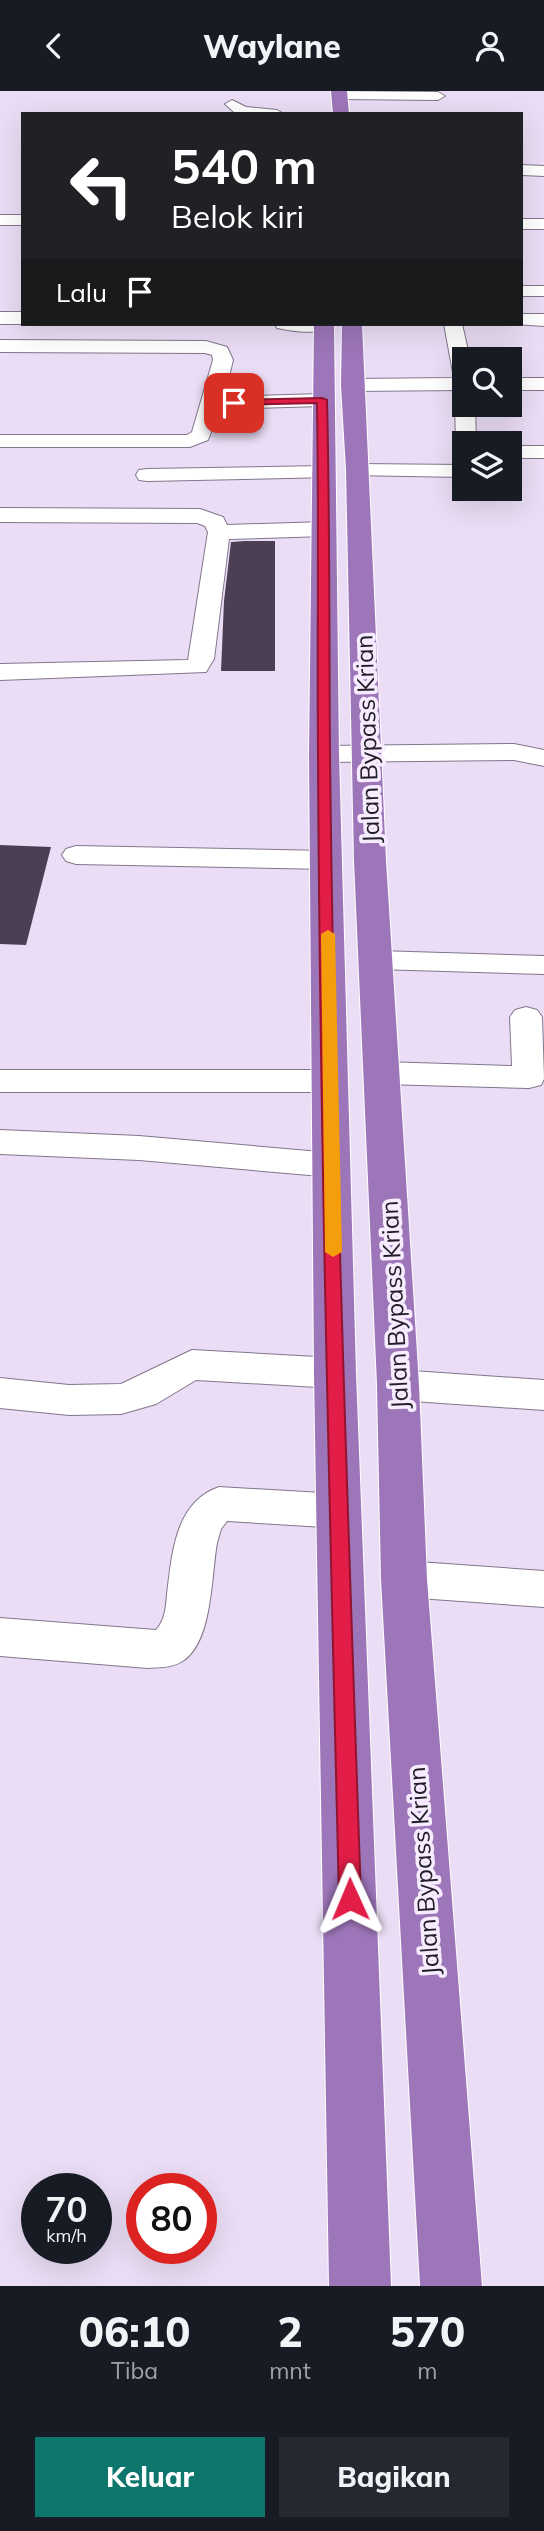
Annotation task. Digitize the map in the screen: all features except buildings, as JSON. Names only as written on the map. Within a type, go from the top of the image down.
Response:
[{"type":"highway","points":[[339,93],[341,112]]},
{"type":"highway","name":"Jalan Bypass Krian","points":[[324,326],[324,759],[335,1373],[360,2286]]},
{"type":"highway","name":"Jalan Bypass Krian","points":[[352,326],[370,861],[398,1385],[404,1579],[451,2286]]},
{"type":"lane","points":[[339,93],[438,96]]},
{"type":"lane","points":[[232,104],[242,111],[254,112]]},
{"type":"lane","points":[[523,170],[544,171]]},
{"type":"lane","points":[[0,220],[21,220]]},
{"type":"lane","points":[[523,224],[544,224]]},
{"type":"lane","points":[[523,291],[544,291]]},
{"type":"lane","points":[[0,317],[21,318]]},
{"type":"lane","points":[[523,320],[544,320]]},
{"type":"lane","points":[[453,326],[457,347]]},
{"type":"lane","points":[[0,347],[215,349],[220,351],[223,360],[201,436],[190,441],[0,441]]},
{"type":"lane","points":[[352,384],[452,381]]},
{"type":"lane","points":[[522,384],[544,384]]},
{"type":"lane","points":[[212,403],[322,400]]},
{"type":"lane","points":[[522,452],[544,452]]},
{"type":"lane","points":[[358,470],[452,471]]},
{"type":"lane","points":[[522,471],[544,471]]},
{"type":"lane","points":[[147,475],[324,473]]},
{"type":"lane","points":[[0,515],[200,516],[215,522],[219,532],[201,659],[197,667],[0,671]]},
{"type":"lane","points":[[219,532],[325,529]]},
{"type":"lane","points":[[324,759],[516,765],[540,758]]},
{"type":"lane","points":[[75,855],[327,860]]},
{"type":"lane","points":[[377,960],[544,965]]},
{"type":"lane","points":[[383,1073],[529,1077],[526,1017]]},
{"type":"lane","points":[[0,1081],[331,1081]]},
{"type":"lane","points":[[0,1142],[139,1148],[332,1165]]},
{"type":"lane","points":[[0,1393],[116,1401],[139,1395],[172,1373],[192,1365],[335,1373]]},
{"type":"lane","points":[[398,1385],[544,1395]]},
{"type":"lane","points":[[0,1637],[148,1649],[167,1648],[180,1633],[187,1609],[200,1524],[208,1509],[219,1504],[340,1511]]},
{"type":"lane","points":[[404,1579],[544,1589]]},
{"type":"slow traffic","points":[[328,934],[333,1252]]},
{"type":"route","points":[[234,403],[322,400],[325,558],[324,754],[335,1373],[350,1899]]}]
